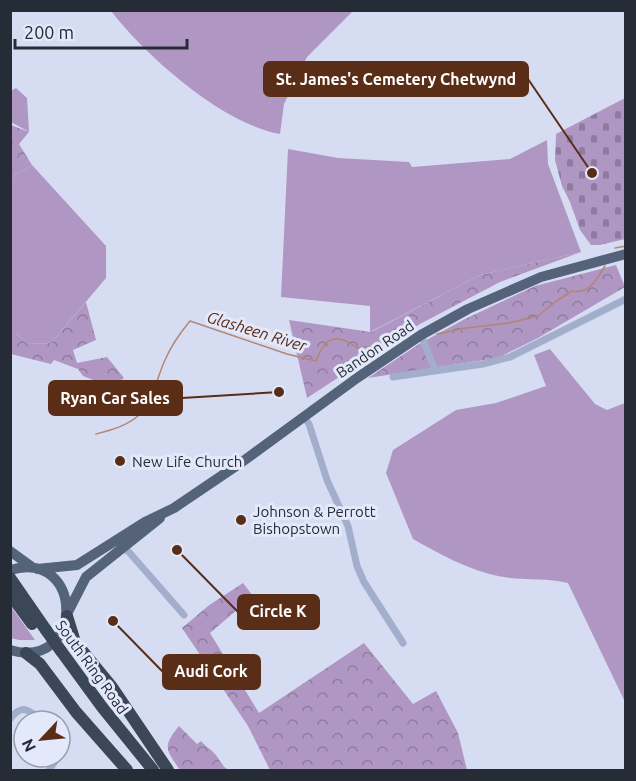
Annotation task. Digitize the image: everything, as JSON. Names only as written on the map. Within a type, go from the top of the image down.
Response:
[{"type":"highway","name":"South Ring Road","points":[[11,576],[42,632]]},
{"type":"highway","name":"South Ring Road","points":[[10,594],[57,652],[142,771]]},
{"type":"highway","points":[[67,614],[75,642],[112,687],[168,771]]},
{"type":"highway","points":[[26,652],[40,664],[76,712],[127,771]]},
{"type":"highway","name":"South Ring Road","points":[[57,652],[153,771]]},
{"type":"main road","name":"Bandon Road","points":[[26,652],[41,650],[52,643],[62,631],[67,614],[86,577],[126,548],[164,514],[242,462],[421,335],[468,309],[519,286],[561,271],[625,256]]},
{"type":"main road","name":"Bandon Road","points":[[11,576],[19,568],[77,565],[145,522],[164,514]]},
{"type":"main road","points":[[10,551],[50,575],[60,586],[67,602],[67,614]]},
{"type":"main road","points":[[10,650],[26,652]]},
{"type":"street","points":[[393,377],[483,364],[510,357],[626,298]]},
{"type":"street","points":[[421,335],[435,370]]},
{"type":"street","points":[[304,417],[309,424],[327,480],[348,526],[357,567],[403,643]]},
{"type":"street","points":[[126,548],[184,615]]},
{"type":"green space","points":[[111,11],[353,11],[307,57],[284,104],[280,134],[258,128],[210,103],[144,48]]},
{"type":"green space","points":[[16,88],[27,98],[29,132],[11,122],[11,91]]},
{"type":"green space","points":[[625,98],[625,239],[591,245],[580,230],[562,186],[555,160],[556,134]]},
{"type":"green space","points":[[11,125],[29,132],[19,144],[32,165],[11,178]]},
{"type":"green space","points":[[547,140],[548,164],[581,252],[480,275],[370,332],[370,306],[281,297],[288,149],[338,158],[409,162],[412,167],[510,159]]},
{"type":"green space","points":[[32,165],[106,246],[106,278],[51,343],[28,344],[16,333],[11,333],[11,178]]},
{"type":"green space","points":[[581,252],[500,282],[420,324],[307,398],[289,320],[371,332],[480,275]]},
{"type":"green space","points":[[616,265],[625,287],[538,338],[497,358],[368,378],[419,344],[535,286]]},
{"type":"green space","points":[[86,302],[96,340],[73,350],[77,363],[107,357],[124,378],[111,387],[83,376],[78,369],[54,360],[51,364],[11,354],[11,333],[16,333],[28,344],[51,343]]},
{"type":"green space","points":[[550,349],[595,404],[607,410],[625,403],[625,702],[568,583],[507,577],[476,570],[413,539],[386,473],[393,450],[456,410],[496,403],[546,386],[534,355]]},
{"type":"green space","points":[[243,583],[253,596],[210,633],[259,713],[364,643],[413,704],[436,691],[458,733],[467,770],[270,770],[248,726],[182,628],[208,606]]},
{"type":"green space","points":[[10,605],[35,640],[11,638]]},
{"type":"green space","points":[[179,726],[197,744],[201,741],[227,769],[180,770],[168,748],[170,739]]},
{"type":"waterway","name":"Glasheen River","points":[[615,248],[626,246]]},
{"type":"waterway","name":"Glasheen River","points":[[437,334],[509,323],[538,316],[572,291],[578,292],[588,288],[605,266]]},
{"type":"waterway","name":"Glasheen River","points":[[96,434],[124,425],[144,410],[170,350],[190,321],[287,354],[316,361],[323,347],[332,340],[343,340],[357,348],[386,345]]},
{"type":"place","name":"St. James's Cemetery Chetwynd","points":[[592,173]]},
{"type":"place","name":"Ryan Car Sales","points":[[279,392]]},
{"type":"place","name":"New Life Church","points":[[120,461]]},
{"type":"place","name":"Johnson & Perrott Bishopstown","points":[[241,520]]},
{"type":"place","name":"Circle K","points":[[177,550]]},
{"type":"place","name":"Audi Cork","points":[[113,621]]}]
